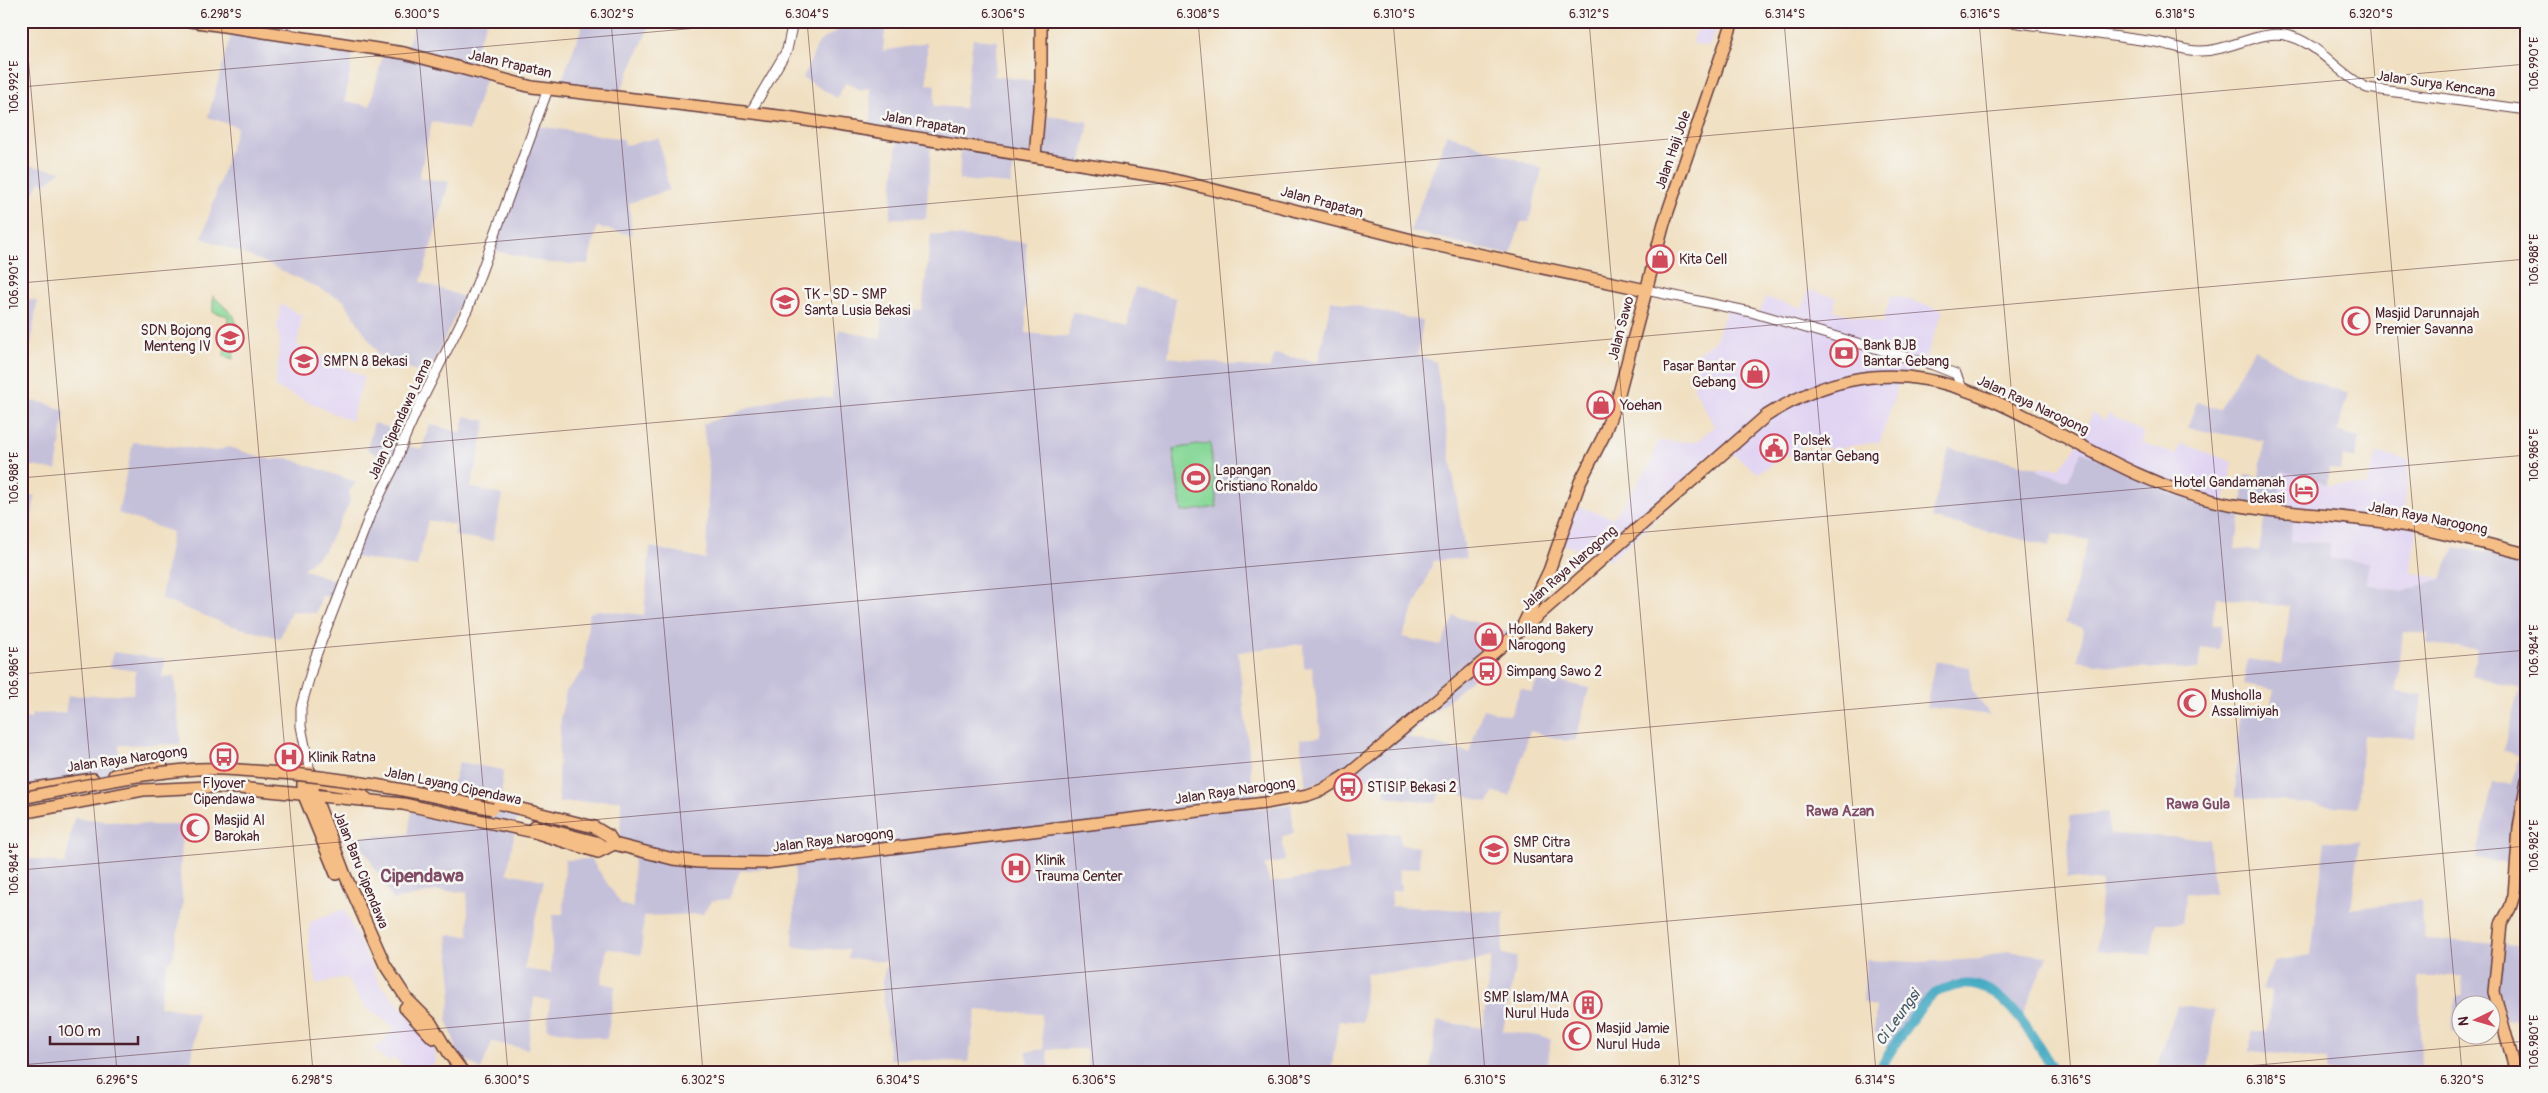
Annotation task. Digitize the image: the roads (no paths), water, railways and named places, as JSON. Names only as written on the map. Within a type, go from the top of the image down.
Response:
[{"type":"main road","name":"Jalan Prapatan","points":[[190,21],[404,54],[532,87],[866,128],[1167,178],[1416,241],[1646,290]]},
{"type":"main road","points":[[1035,156],[1041,80],[1041,21]]},
{"type":"main road","name":"Jalan Haji Jole","points":[[1646,290],[1668,212],[1733,21]]},
{"type":"main road","name":"Jalan Sawo","points":[[1520,630],[1549,571],[1580,482],[1609,422],[1618,397],[1646,290]]},
{"type":"main road","name":"Jalan Raya Narogong","points":[[21,813],[143,790],[209,784],[366,778],[476,798],[594,827],[610,843],[673,859],[699,862],[765,863],[1293,799],[1322,790],[1350,773],[1520,630],[1751,428],[1786,404],[1837,384],[1878,376],[1924,378],[1962,388],[2022,414],[2053,433],[2084,445],[2147,477],[2185,492],[2224,502],[2302,514],[2389,523],[2456,536],[2527,554]]},
{"type":"main road","points":[[204,763],[209,784]]},
{"type":"main road","name":"Jalan Raya Narogong","points":[[21,790],[136,770],[204,763],[307,780],[367,800],[403,804],[534,832],[598,852],[610,843]]},
{"type":"main road","name":"Jalan Layang Cipendawa","points":[[21,798],[186,770],[213,769],[293,774],[362,782],[491,813]]},
{"type":"main road","name":"Jalan Layang Cipendawa","points":[[21,805],[155,780],[212,776],[288,780],[392,793],[592,835],[610,843]]},
{"type":"main road","name":"Jalan Baru Cipendawa","points":[[307,780],[341,877],[388,987],[428,1030],[453,1072]]},
{"type":"main road","points":[[2516,1072],[2494,992],[2501,924],[2510,908],[2514,895],[2519,828],[2527,780]]},
{"type":"main road","name":"Jalan Baru Cipendawa","points":[[341,877],[395,985],[431,1023],[450,1055],[464,1072]]},
{"type":"street","points":[[750,113],[787,50],[793,21]]},
{"type":"street","name":"Jalan Surya Kencana","points":[[2004,21],[2157,42],[2198,51],[2218,49],[2269,35],[2285,35],[2311,46],[2351,79],[2367,88],[2527,110]]},
{"type":"street","name":"Jalan Cipendawa Lama","points":[[307,780],[301,707],[315,658],[370,515],[396,465],[405,437],[468,308],[548,89]]},
{"type":"street","name":"Jalan Sawo","points":[[1646,290],[1751,312],[1933,365],[1956,374],[1962,388]]},
{"type":"waterway","name":"Ci Leungsi","points":[[1878,1072],[1910,1021],[1934,994],[1951,987],[1969,985],[1985,989],[2000,998],[2013,1010],[2055,1072]]},
{"type":"place","name":"Kita Cell","points":[[1660,259]]},
{"type":"place","name":"TK - SD - SMP Santa Lusia Bekasi","points":[[785,302]]},
{"type":"place","name":"Masjid Darunnajah Premier Savanna","points":[[2356,321]]},
{"type":"place","name":"SDN Bojong Menteng IV","points":[[230,338]]},
{"type":"place","name":"Bank BJB Bantar Gebang","points":[[1844,353]]},
{"type":"place","name":"SMPN 8 Bekasi","points":[[304,361]]},
{"type":"place","name":"Pasar Bantar Gebang","points":[[1755,374]]},
{"type":"place","name":"Yoehan","points":[[1601,405]]},
{"type":"place","name":"Polsek Bantar Gebang","points":[[1774,448]]},
{"type":"place","name":"Lapangan Cristiano Ronaldo","points":[[1196,478]]},
{"type":"place","name":"Hotel Gandamanah Bekasi","points":[[2304,490]]},
{"type":"place","name":"Holland Bakery Narogong","points":[[1489,637]]},
{"type":"place","name":"Simpang Sawo 2","points":[[1487,671]]},
{"type":"place","name":"Musholla Assalimiyah","points":[[2192,703]]},
{"type":"place","name":"Flyover Cipendawa","points":[[224,757]]},
{"type":"place","name":"Klinik Ratna","points":[[289,757]]},
{"type":"place","name":"STISIP Bekasi 2","points":[[1348,787]]},
{"type":"place","name":"Masjid Al Barokah","points":[[195,828]]},
{"type":"place","name":"SMP Citra Nusantara","points":[[1494,850]]},
{"type":"place","name":"Klinik Trauma Center","points":[[1016,868]]},
{"type":"place","name":"SMP Islam/MA Nurul Huda","points":[[1588,1005]]},
{"type":"place","name":"Masjid Jamie Nurul Huda","points":[[1577,1036]]},
{"type":"district","name":"Rawa Gula","points":[[2198,804]]},
{"type":"district","name":"Rawa Azan","points":[[1840,811]]},
{"type":"district","name":"Cipendawa","points":[[422,876]]}]
